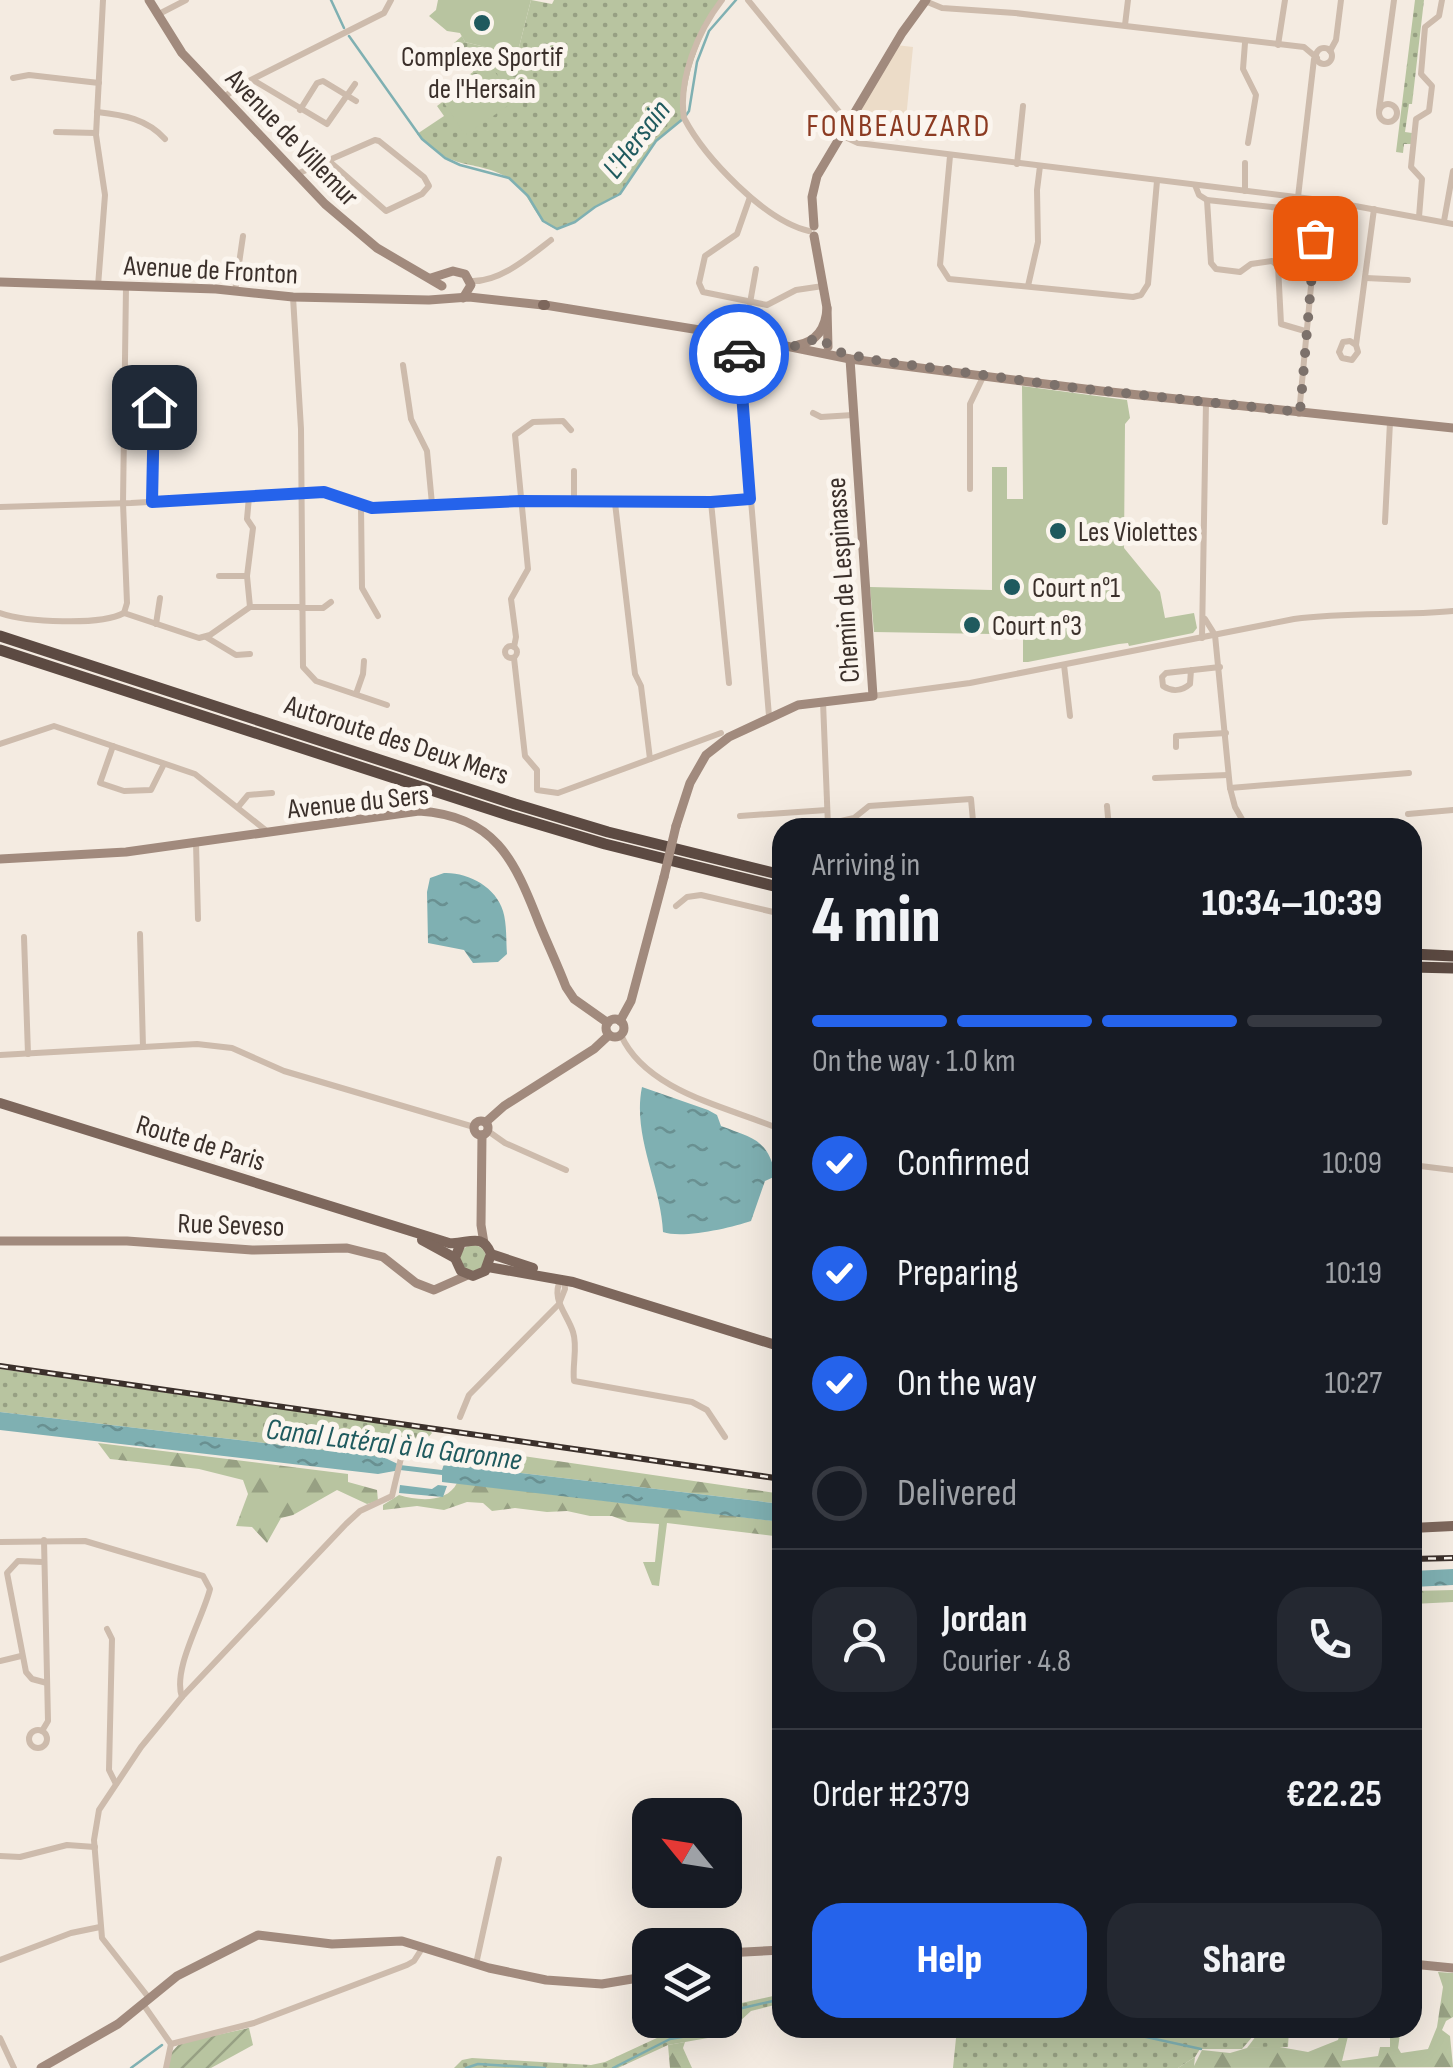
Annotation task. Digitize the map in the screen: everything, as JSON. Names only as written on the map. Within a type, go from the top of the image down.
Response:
[{"type":"highway","name":"Autoroute des Deux Mers","points":[[0,636],[534,809],[772,872]]},
{"type":"highway","name":"Autoroute des Deux Mers","points":[[0,650],[511,816],[772,886]]},
{"type":"highway","points":[[1422,954],[1453,956]]},
{"type":"highway","points":[[1422,966],[1453,968]]},
{"type":"main road","name":"Route de Paris","points":[[0,1104],[390,1224],[466,1241]]},
{"type":"main road","name":"Route de Paris","points":[[390,1224],[456,1261]]},
{"type":"main road","points":[[491,1254],[482,1274],[468,1275],[456,1261],[466,1241],[484,1243],[491,1254],[556,1280]]},
{"type":"main road","points":[[488,1267],[556,1280],[772,1343]]},
{"type":"main road","points":[[1422,1528],[1453,1526]]},
{"type":"street","points":[[98,286],[104,195],[96,132],[104,0]]},
{"type":"street","name":"Avenue de Villemur","points":[[149,0],[182,53],[300,178],[362,237],[444,287]]},
{"type":"street","points":[[157,15],[186,0]]},
{"type":"street","points":[[223,98],[384,13],[391,0]]},
{"type":"street","points":[[722,0],[696,45],[682,107],[687,124],[750,197],[812,231]]},
{"type":"street","points":[[748,0],[850,125]]},
{"type":"street","points":[[1126,25],[1128,0]]},
{"type":"street","points":[[1278,45],[1284,0]]},
{"type":"street","points":[[1298,198],[1315,58],[1320,50],[1330,51],[1336,40],[1341,0]]},
{"type":"street","points":[[1379,111],[1394,0]]},
{"type":"street","points":[[1419,216],[1422,179],[1411,167],[1416,120],[1429,111],[1432,86],[1421,74],[1426,26],[1439,16],[1442,0]]},
{"type":"street","points":[[820,344],[827,308],[812,231],[814,183],[902,33],[926,1],[942,8],[1126,25],[1308,49],[1315,58]]},
{"type":"street","points":[[1244,42],[1243,69],[1256,96],[1248,143]]},
{"type":"street","points":[[265,74],[273,92]]},
{"type":"street","points":[[12,78],[30,75],[98,83]]},
{"type":"street","points":[[254,80],[327,124],[354,84]]},
{"type":"street","points":[[300,110],[322,81],[356,101]]},
{"type":"street","points":[[1017,164],[1024,106]]},
{"type":"street","points":[[98,112],[128,116],[156,128],[165,139]]},
{"type":"street","points":[[56,132],[96,132]]},
{"type":"street","points":[[844,136],[858,144],[1319,200],[1449,222],[1453,171]]},
{"type":"street","points":[[300,178],[315,166],[379,140],[424,177],[429,186],[422,194],[386,211],[329,161]]},
{"type":"street","points":[[950,156],[942,225],[942,272],[949,279],[1133,298],[1141,295],[1148,284],[1157,181]]},
{"type":"street","points":[[1245,191],[1246,163]]},
{"type":"street","points":[[1028,286],[1038,242],[1036,190],[1040,166]]},
{"type":"street","points":[[1195,186],[1207,200],[1318,212]]},
{"type":"street","points":[[750,197],[738,234],[706,256],[699,283],[707,295],[771,305],[796,290],[823,286]]},
{"type":"street","points":[[1207,200],[1211,264],[1216,269],[1240,272],[1250,264],[1272,260],[1278,266],[1281,324],[1304,331]]},
{"type":"street","points":[[1299,414],[1319,200]]},
{"type":"street","points":[[1356,345],[1374,209]]},
{"type":"street","points":[[236,291],[243,236]]},
{"type":"street","points":[[463,298],[470,285],[502,273],[551,240]]},
{"type":"street","points":[[750,303],[756,269]]},
{"type":"street","points":[[544,305],[463,298],[444,287],[461,271],[470,285],[485,296],[544,305],[795,346],[820,344],[875,360],[1299,414],[1453,428]]},
{"type":"street","points":[[1366,278],[1408,280]]},
{"type":"street","name":"Avenue de Fronton","points":[[0,282],[420,300],[444,287]]},
{"type":"street","points":[[124,613],[126,287]]},
{"type":"street","points":[[292,297],[302,493],[300,658],[307,675],[387,705]]},
{"type":"street","points":[[742,337],[738,344],[768,716]]},
{"type":"street","points":[[820,344],[850,359],[875,360]]},
{"type":"street","name":"Chemin de Lespinasse","points":[[710,750],[768,716],[798,705],[873,696],[850,359]]},
{"type":"street","points":[[403,366],[411,419],[427,451],[432,504]]},
{"type":"street","points":[[970,490],[970,404],[979,374]]},
{"type":"street","points":[[1202,638],[1206,402]]},
{"type":"street","points":[[152,502],[154,407]]},
{"type":"street","points":[[813,412],[820,417],[853,415]]},
{"type":"street","points":[[571,430],[563,421],[532,422],[515,435],[528,569],[511,599],[516,637],[514,646],[506,648],[505,654],[514,658],[525,756],[537,770],[537,790],[558,793],[720,733]]},
{"type":"street","points":[[1385,522],[1390,422]]},
{"type":"street","points":[[574,472],[574,501]]},
{"type":"street","points":[[0,507],[302,493],[333,493],[361,507],[750,499]]},
{"type":"street","points":[[249,496],[247,520],[253,528],[247,576],[250,607]]},
{"type":"street","points":[[615,502],[650,759]]},
{"type":"street","points":[[711,502],[729,683]]},
{"type":"street","points":[[361,507],[362,588],[378,616]]},
{"type":"street","points":[[218,576],[247,576]]},
{"type":"street","points":[[156,624],[160,598]]},
{"type":"street","points":[[206,637],[250,607],[323,608],[331,602]]},
{"type":"street","points":[[873,696],[970,684],[1336,614],[1396,616],[1453,611]]},
{"type":"street","points":[[0,614],[23,619],[109,619],[124,613],[206,637],[236,655],[250,654]]},
{"type":"street","points":[[1204,613],[1215,635],[1228,775],[1242,818]]},
{"type":"street","points":[[356,694],[364,674],[364,661]]},
{"type":"street","points":[[1064,664],[1070,716]]},
{"type":"street","points":[[1190,670],[1190,684],[1184,689],[1169,690],[1163,686],[1166,673],[1190,670],[1220,667]]},
{"type":"street","points":[[823,702],[828,818]]},
{"type":"street","points":[[0,744],[54,726],[195,774],[269,833]]},
{"type":"street","points":[[1176,747],[1176,736],[1226,733]]},
{"type":"street","points":[[620,1021],[631,1001],[690,783],[710,750],[701,739]]},
{"type":"street","points":[[113,746],[100,783],[124,791],[152,790],[164,764]]},
{"type":"street","points":[[1230,788],[1408,773]]},
{"type":"street","points":[[1156,778],[1228,775]]},
{"type":"street","points":[[238,807],[248,795],[272,793]]},
{"type":"street","points":[[854,818],[868,806],[971,799],[970,818]]},
{"type":"street","points":[[1107,806],[1108,818]]},
{"type":"street","points":[[740,816],[827,810]]},
{"type":"street","points":[[1408,814],[1453,810]]},
{"type":"street","name":"Avenue du Sers","points":[[0,859],[78,856],[196,843],[419,811],[446,814],[483,830],[506,851],[521,876],[570,994],[608,1023]]},
{"type":"street","points":[[235,838],[248,829],[248,814]]},
{"type":"street","points":[[196,843],[198,919]]},
{"type":"street","points":[[676,906],[686,897],[701,895],[772,912]]},
{"type":"street","points":[[140,934],[143,1047]]},
{"type":"street","points":[[24,938],[28,1054]]},
{"type":"street","points":[[609,1035],[608,1023],[620,1021],[634,1060],[652,1076],[772,1126]]},
{"type":"street","points":[[609,1035],[622,1034]]},
{"type":"street","points":[[484,1243],[482,1129],[504,1106],[594,1049],[609,1035]]},
{"type":"street","points":[[0,1055],[197,1044],[232,1048],[307,1078],[482,1129],[566,1170]]},
{"type":"street","points":[[1422,1166],[1453,1170]]},
{"type":"street","points":[[466,1241],[481,1225]]},
{"type":"street","name":"Rue Seveso","points":[[0,1241],[127,1242],[252,1250],[346,1248],[382,1257],[422,1286],[439,1290],[448,1285]]},
{"type":"street","points":[[448,1285],[456,1261]]},
{"type":"street","points":[[448,1285],[468,1275]]},
{"type":"street","points":[[460,1417],[469,1394],[559,1304],[565,1289],[556,1280]]},
{"type":"street","points":[[559,1304],[573,1332],[572,1378],[576,1383],[618,1386],[692,1402],[708,1410],[724,1437]]},
{"type":"street","points":[[166,2068],[168,2040],[146,2001],[107,1948],[100,1926],[95,1847],[99,1810],[182,1697],[346,1524],[360,1511],[388,1500],[396,1485],[401,1458]]},
{"type":"street","points":[[42,1731],[48,1721],[44,1540]]},
{"type":"street","points":[[0,1542],[92,1543],[198,1572],[208,1581],[208,1597],[180,1684],[182,1697]]},
{"type":"street","points":[[44,1562],[18,1561],[7,1573],[21,1656],[32,1679],[46,1682]]},
{"type":"street","points":[[107,1629],[112,1639],[110,1770],[116,1784]]},
{"type":"street","points":[[0,1660],[21,1656]]},
{"type":"street","points":[[0,1856],[20,1856],[66,1845],[95,1847]]},
{"type":"street","points":[[476,1964],[499,1858]]},
{"type":"street","points":[[0,1960],[71,1932],[100,1926]]},
{"type":"street","points":[[41,2068],[105,2032],[177,1976],[232,1948],[274,1937],[332,1944],[391,1940],[424,1945],[520,1976],[576,1983],[632,1980]]},
{"type":"street","points":[[168,2040],[254,2023],[407,1965],[424,1945]]},
{"type":"street","points":[[742,1953],[772,1951]]},
{"type":"street","points":[[1422,1965],[1453,1968]]},
{"type":"street","points":[[1,2037],[14,2068]]},
{"type":"green space","name":"Complexe Sportif de l'Hersain","points":[[438,0],[531,0],[517,55],[465,42],[460,33],[447,31],[429,16],[436,10]]},
{"type":"green space","points":[[531,0],[552,4],[554,0],[722,0],[695,56],[684,118],[656,141],[620,194],[557,229],[543,220],[509,178],[441,155],[417,134],[444,116],[437,106],[445,100],[444,93],[473,72],[476,59],[454,43],[462,36],[465,42],[517,55]]},
{"type":"green space","points":[[1415,0],[1424,0],[1405,132],[1412,133],[1411,144],[1404,144],[1403,153],[1396,152]]},
{"type":"green space","points":[[493,69],[515,101],[465,135],[444,103]]},
{"type":"green space","name":"Les Violettes","points":[[1022,386],[1127,400],[1130,418],[1125,424],[1124,548],[1160,592],[1165,618],[1194,613],[1197,628],[1193,633],[1023,662],[1023,630],[992,634],[874,632],[870,587],[992,590],[992,467],[1007,467],[1007,499],[1023,499]]},
{"type":"green space","points":[[473,1245],[482,1249],[486,1258],[482,1267],[473,1271],[464,1267],[460,1258],[464,1249]]},
{"type":"green space","points":[[0,1369],[432,1433],[426,1440],[383,1457],[0,1412]]},
{"type":"green space","points":[[98,1443],[348,1474],[348,1482],[377,1490],[378,1501],[367,1504],[337,1490],[281,1518],[267,1543],[252,1527],[236,1526],[248,1494],[243,1480],[199,1469],[110,1459]]},
{"type":"green space","points":[[450,1445],[494,1455],[772,1493],[772,1503],[444,1464],[445,1449]]},
{"type":"green space","points":[[457,1483],[772,1521],[772,1536],[667,1523],[659,1586],[652,1585],[643,1562],[655,1562],[659,1524],[567,1511],[492,1511],[483,1503],[467,1502],[444,1510],[417,1506],[383,1510],[383,1505],[399,1495],[424,1499],[452,1490]]},
{"type":"green space","points":[[1453,1590],[1453,1602],[1422,1604],[1422,1591]]},
{"type":"green space","points":[[1438,1972],[1453,1973],[1453,2017],[1442,2030],[1450,2036],[1453,2067],[1178,2068],[1195,2057],[1194,2066],[1202,2050],[1230,2053],[1274,2046],[1308,2052],[1339,2038],[1348,2038],[1342,2061],[1378,2056],[1380,2047],[1390,2047],[1390,2038],[1399,2038],[1401,2053],[1428,2049],[1437,2027],[1443,1987]]},
{"type":"green space","points":[[772,1996],[772,2006],[751,2011],[742,2019],[742,2003]]},
{"type":"green space","points":[[249,2028],[253,2045],[211,2068],[168,2068],[171,2053],[180,2043]]},
{"type":"green space","points":[[657,2038],[708,2038],[668,2045],[618,2068],[454,2068],[462,2060],[472,2058],[591,2065]]},
{"type":"green space","points":[[956,2038],[1251,2038],[1242,2049],[1200,2049],[1178,2068],[953,2068]]},
{"type":"green space","points":[[1254,2038],[1288,2038],[1288,2047],[1247,2048]]},
{"type":"green space","points":[[685,2042],[683,2048],[692,2068],[670,2068],[668,2045]]},
{"type":"shaded area","points":[[896,45],[913,47],[906,119],[874,111],[874,116],[856,113]]},
{"type":"water","points":[[444,873],[480,883],[499,902],[505,921],[507,954],[498,962],[473,963],[464,950],[428,943],[430,878]]},
{"type":"water","points":[[642,1087],[708,1110],[717,1115],[721,1126],[764,1147],[772,1164],[772,1178],[765,1181],[751,1221],[694,1233],[663,1232],[640,1105]]},
{"type":"water","points":[[0,1412],[383,1457],[400,1465],[442,1470],[444,1464],[772,1503],[772,1521],[442,1482],[442,1475],[400,1470],[378,1474],[0,1430]]},
{"type":"water","points":[[400,1485],[432,1489],[447,1486],[443,1497],[399,1493]]},
{"type":"water","points":[[1453,1569],[1453,1585],[1422,1587],[1422,1571]]},
{"type":"waterway","name":"L'Hersain","points":[[331,0],[344,28]]},
{"type":"waterway","name":"L'Hersain","points":[[349,36],[422,139],[460,165],[509,178],[528,196],[543,221],[557,229],[620,194],[656,141],[684,118],[709,31],[736,0]]},
{"type":"waterway","points":[[613,2068],[670,2039],[716,2031],[738,2009],[772,2001]]},
{"type":"waterway","points":[[1151,2038],[1201,2049]]},
{"type":"waterway","points":[[131,2068],[162,2045]]},
{"type":"waterway","points":[[466,2068],[478,2064],[545,2068]]},
{"type":"railway","points":[[0,1366],[772,1478]]},
{"type":"railway","points":[[1422,1559],[1453,1558]]},
{"type":"way so far","points":[[739,354],[742,337],[795,346],[819,336],[841,354],[875,360],[1102,391],[1300,412],[1315,238]]},
{"type":"place","name":"Complexe Sportif de l'Hersain","points":[[482,23]]},
{"type":"place","name":"Les Violettes","points":[[1058,531]]},
{"type":"place","name":"Court n°1","points":[[1012,587]]},
{"type":"place","name":"Court n°3","points":[[972,625]]},
{"type":"district","name":"FONBEAUZARD","points":[[899,125]]},
{"type":"route","points":[[154,407],[152,502],[324,492],[372,508],[520,501],[750,499],[739,354]]},
{"type":"water label","name":"Canal Latéral à la Garonne","points":[[394,1444]]}]
